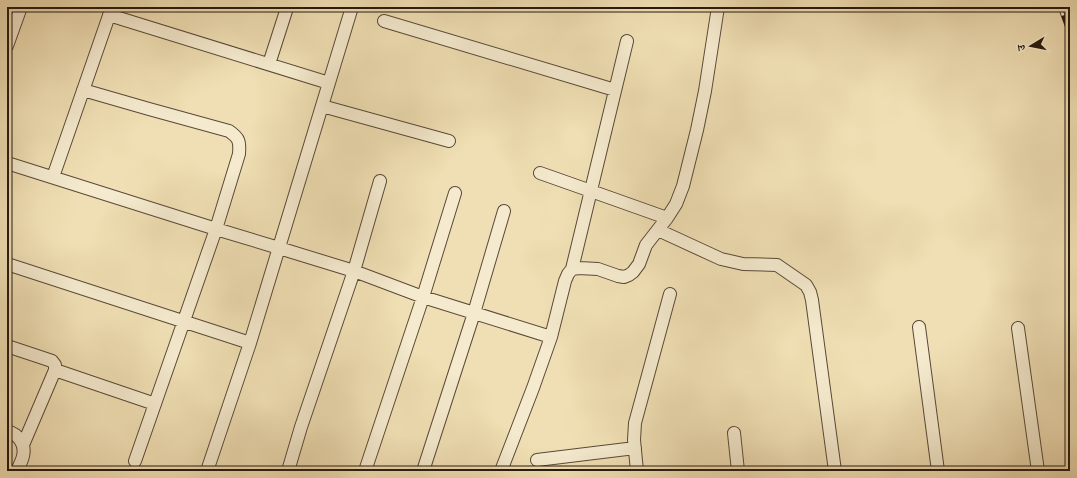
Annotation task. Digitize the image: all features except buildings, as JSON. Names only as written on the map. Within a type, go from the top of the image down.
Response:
[{"type":"street","points":[[7,46],[21,7]]},
{"type":"street","points":[[269,64],[286,7]]},
{"type":"street","points":[[207,471],[250,343],[352,7]]},
{"type":"street","points":[[501,471],[551,337],[568,274],[572,270],[584,268],[598,269],[624,277],[629,275],[639,264],[646,245],[676,204],[683,186],[697,130],[705,91],[718,7]]},
{"type":"street","points":[[53,177],[111,11],[329,83]]},
{"type":"street","points":[[384,21],[615,90]]},
{"type":"street","points":[[572,270],[627,42]]},
{"type":"street","points":[[83,90],[228,130],[236,136],[239,141],[238,154],[216,229],[135,462]]},
{"type":"street","points":[[322,106],[449,141]]},
{"type":"street","points":[[7,162],[354,272],[423,297],[551,337]]},
{"type":"street","points":[[540,173],[667,218]]},
{"type":"street","points":[[288,471],[301,427],[354,272],[380,181]]},
{"type":"street","points":[[365,471],[423,297],[455,193]]},
{"type":"street","points":[[423,471],[474,313],[504,211]]},
{"type":"street","points":[[658,230],[721,259],[743,264],[777,265],[806,285],[812,300],[835,471]]},
{"type":"street","points":[[7,264],[250,343]]},
{"type":"street","points":[[637,471],[634,440],[635,423],[670,294]]},
{"type":"street","points":[[919,327],[938,471]]},
{"type":"street","points":[[1018,328],[1038,471]]},
{"type":"street","points":[[7,346],[52,361],[55,365],[55,370],[23,445]]},
{"type":"street","points":[[55,370],[155,404]]},
{"type":"street","points":[[7,431],[18,438],[23,445],[24,454],[17,471]]},
{"type":"street","points":[[734,433],[738,471]]},
{"type":"street","points":[[537,460],[635,448]]},
{"type":"railway","points":[[1060,7],[1070,34]]}]
